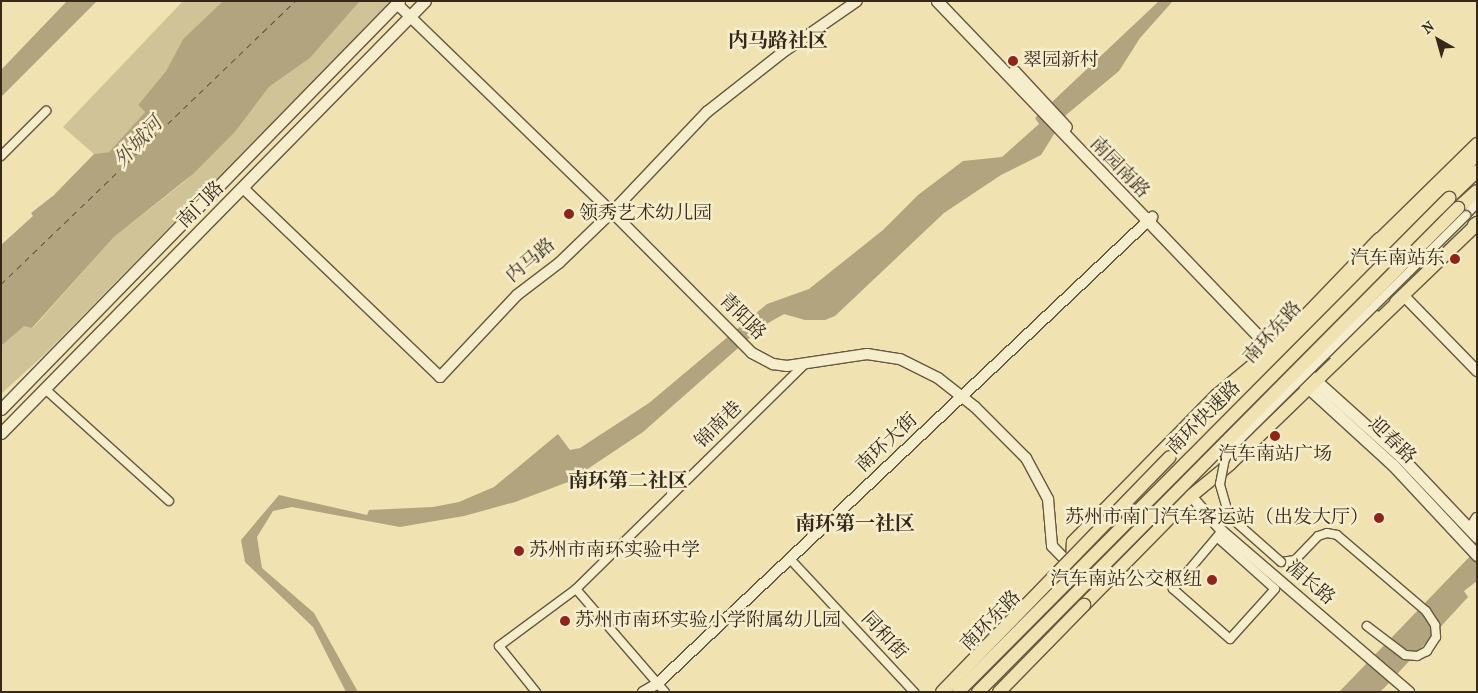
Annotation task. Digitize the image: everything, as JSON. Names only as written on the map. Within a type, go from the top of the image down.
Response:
[{"type":"main road","name":"南门路","points":[[1,434],[425,1]]},
{"type":"main road","name":"南园南路","points":[[938,1],[1278,352]]},
{"type":"main road","name":"南园南路","points":[[947,1],[1041,106]]},
{"type":"main road","name":"南门路","points":[[1,409],[398,2]]},
{"type":"main road","name":"南环东路","points":[[944,692],[1072,567],[1278,352],[1379,239],[1477,144]]},
{"type":"main road","points":[[944,692],[1170,457],[1354,281],[1402,227],[1477,154]]},
{"type":"main road","name":"南环快速路","points":[[958,692],[1477,170]]},
{"type":"main road","name":"南环快速路","points":[[978,692],[1470,219],[1477,191]]},
{"type":"main road","points":[[992,689],[1084,605],[1191,496],[1230,464],[1404,296],[1470,219]]},
{"type":"main road","points":[[1354,281],[1383,312]]},
{"type":"main road","points":[[992,689],[1299,371],[1368,296]]},
{"type":"main road","points":[[1299,371],[1404,296]]},
{"type":"main road","points":[[1072,567],[1073,542],[1242,371],[1278,352]]},
{"type":"main road","name":"迎春路","points":[[1278,352],[1313,384],[1474,551]]},
{"type":"main road","name":"迎春路","points":[[1313,384],[1401,457],[1473,533]]},
{"type":"main road","points":[[992,689],[1017,678],[1030,666],[1172,521],[1191,496]]},
{"type":"street","name":"内马路","points":[[243,188],[440,377],[517,296],[558,263],[612,212],[707,112],[782,53],[857,1]]},
{"type":"street","name":"青阳路","points":[[398,2],[410,17],[612,212],[752,353],[773,364],[805,364],[848,355],[882,355],[922,369],[990,421],[1026,458],[1048,499],[1052,546],[1090,586]]},
{"type":"street","points":[[1,156],[46,110]]},
{"type":"street","points":[[1367,626],[1400,653],[1411,656],[1427,651],[1434,642],[1436,631],[1433,620],[1399,589],[1331,533],[1318,536],[1293,562],[1281,562],[1229,516],[1220,484],[1225,459],[1238,441],[1470,219],[1477,204]]},
{"type":"street","name":"南环大街","points":[[644,692],[661,688],[790,559],[1150,220]]},
{"type":"street","points":[[1404,296],[1477,371]]},
{"type":"street","name":"锦南巷","points":[[536,692],[498,646],[576,589],[805,364]]},
{"type":"street","points":[[45,389],[169,501]]},
{"type":"street","name":"湄长路","points":[[1191,496],[1220,534],[1367,654],[1409,692]]},
{"type":"street","points":[[1473,533],[1477,518]]},
{"type":"street","points":[[1220,534],[1275,588],[1230,639],[1173,589],[1220,534]]},
{"type":"street","name":"同和街","points":[[790,559],[914,692]]},
{"type":"street","points":[[576,589],[661,688]]},
{"type":"shaded area","points":[[183,1],[223,1],[183,39],[166,71],[138,105],[145,112],[109,152],[94,154],[63,127]]},
{"type":"shaded area","points":[[360,1],[391,1],[45,354],[1,394],[1,346],[24,325],[33,328],[114,237],[184,182],[235,132],[269,87],[310,58]]},
{"type":"water","points":[[67,1],[97,1],[1,97],[1,70]]},
{"type":"water","name":"外城河","points":[[223,1],[360,1],[310,58],[269,87],[235,132],[193,174],[114,237],[32,328],[24,326],[1,346],[1,245],[33,216],[31,213],[54,195],[94,154],[109,152],[145,112],[138,105],[166,71],[183,39]]},
{"type":"water","points":[[1159,1],[1173,1],[1140,38],[1119,71],[1066,115],[1041,155],[1001,175],[944,213],[835,316],[825,320],[805,320],[784,314],[763,326],[643,432],[568,482],[515,502],[464,516],[400,527],[292,507],[273,511],[257,537],[262,568],[314,613],[358,692],[346,692],[313,627],[245,562],[241,540],[279,495],[367,515],[369,510],[433,507],[459,502],[494,487],[558,434],[570,450],[580,448],[649,403],[767,304],[809,289],[883,230],[918,195],[963,161],[1002,157],[1039,124],[1035,118]]},
{"type":"water","points":[[1477,549],[1477,581],[1464,591],[1468,597],[1388,684],[1380,692],[1339,692]]},
{"type":"ferry route","points":[[1,284],[295,1]]},
{"type":"place","name":"翠园新村","points":[[1013,61]]},
{"type":"place","name":"领秀艺术幼儿园","points":[[569,214]]},
{"type":"place","name":"汽车南站东","points":[[1455,259]]},
{"type":"place","name":"汽车南站广场","points":[[1275,436]]},
{"type":"place","name":"苏州市南门汽车客运站（出发大厅）","points":[[1379,518]]},
{"type":"place","name":"苏州市南环实验中学","points":[[519,551]]},
{"type":"place","name":"汽车南站公交枢纽","points":[[1212,580]]},
{"type":"place","name":"苏州市南环实验小学附属幼儿园","points":[[565,621]]},
{"type":"district","name":"内马路社区","points":[[778,40]]},
{"type":"district","name":"南环第二社区","points":[[628,480]]},
{"type":"district","name":"南环第一社区","points":[[855,523]]}]
